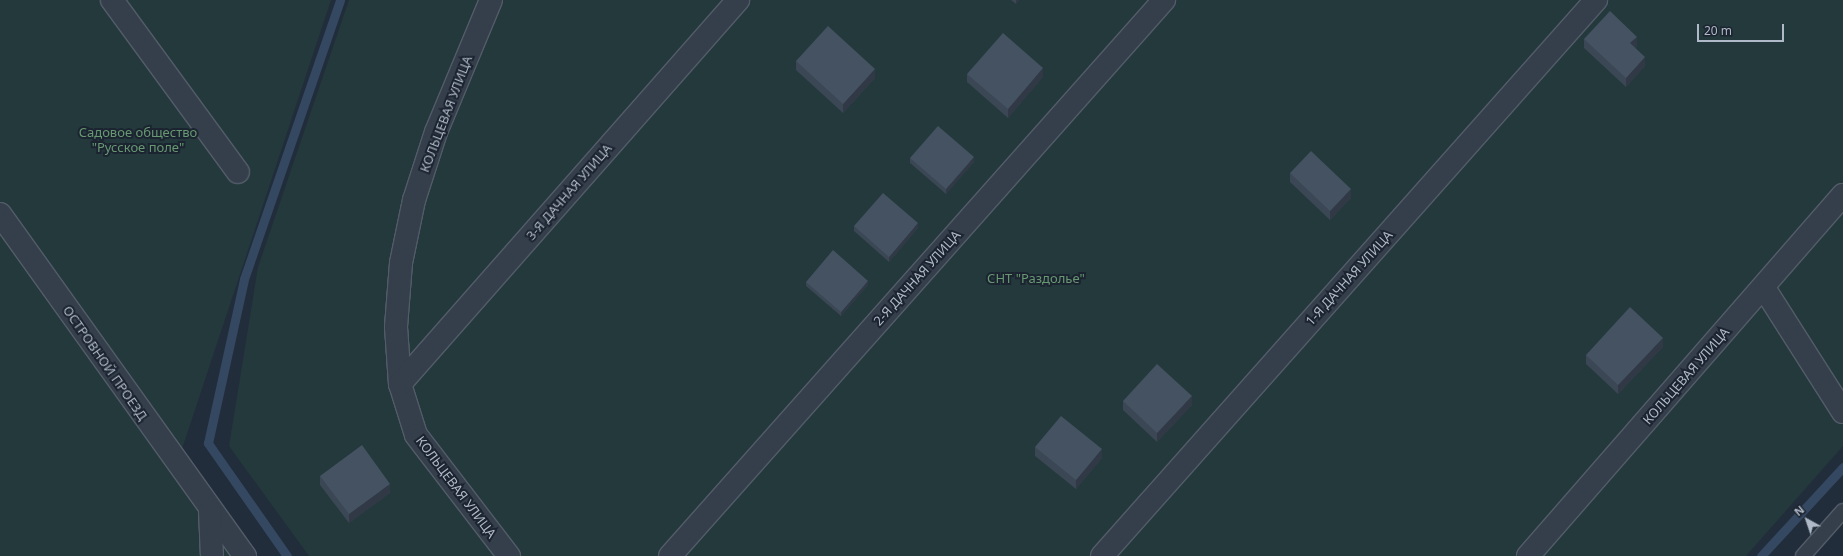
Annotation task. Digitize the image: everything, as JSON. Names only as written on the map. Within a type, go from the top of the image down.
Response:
[{"type":"street","points":[[112,0],[238,172]]},
{"type":"street","name":"КОЛЬЦЕВАЯ УЛИЦА","points":[[491,0],[436,132],[414,200],[402,263],[396,327],[400,384],[416,435],[509,556]]},
{"type":"street","name":"3-Я ДАЧНАЯ УЛИЦА","points":[[400,384],[738,0]]},
{"type":"street","name":"2-Я ДАЧНАЯ УЛИЦА","points":[[670,556],[1164,0]]},
{"type":"street","name":"1-Я ДАЧНАЯ УЛИЦА","points":[[1102,556],[1596,0]]},
{"type":"street","name":"КОЛЬЦЕВАЯ УЛИЦА","points":[[1528,556],[1764,288],[1843,195]]},
{"type":"street","name":"ОСТРОВНОЙ ПРОЕЗД","points":[[0,214],[210,511],[245,556]]},
{"type":"street","points":[[1764,288],[1843,412]]},
{"type":"street","points":[[210,511],[212,556]]},
{"type":"lane","points":[[1803,556],[1843,511]]},
{"type":"green space","name":"Садовое общество \"Русское поле\"","points":[[0,0],[331,0],[174,473],[235,556],[0,556]]},
{"type":"green space","name":"СНТ \"Раздолье\"","points":[[349,0],[1843,0],[1843,446],[1746,556],[309,556],[229,446],[258,267]]},
{"type":"building","points":[[1610,11],[1637,37],[1630,43],[1645,57],[1626,78],[1584,39]]},
{"type":"building","points":[[828,26],[875,69],[843,104],[796,61]]},
{"type":"building","points":[[1003,33],[1043,68],[1008,109],[967,74]]},
{"type":"building","points":[[938,126],[974,157],[946,189],[910,158]]},
{"type":"building","points":[[1311,151],[1351,189],[1330,211],[1290,173]]},
{"type":"building","points":[[883,193],[918,223],[889,257],[854,226]]},
{"type":"building","points":[[833,250],[868,281],[841,312],[806,282]]},
{"type":"building","points":[[1630,307],[1663,338],[1618,385],[1586,355]]},
{"type":"building","points":[[1157,364],[1192,396],[1157,433],[1123,401]]},
{"type":"building","points":[[1061,416],[1102,449],[1076,480],[1035,447]]},
{"type":"building","points":[[362,445],[390,484],[349,514],[320,476]]},
{"type":"waterway","points":[[287,556],[208,443],[244,279],[340,0]]},
{"type":"waterway","points":[[1761,556],[1843,467]]}]
